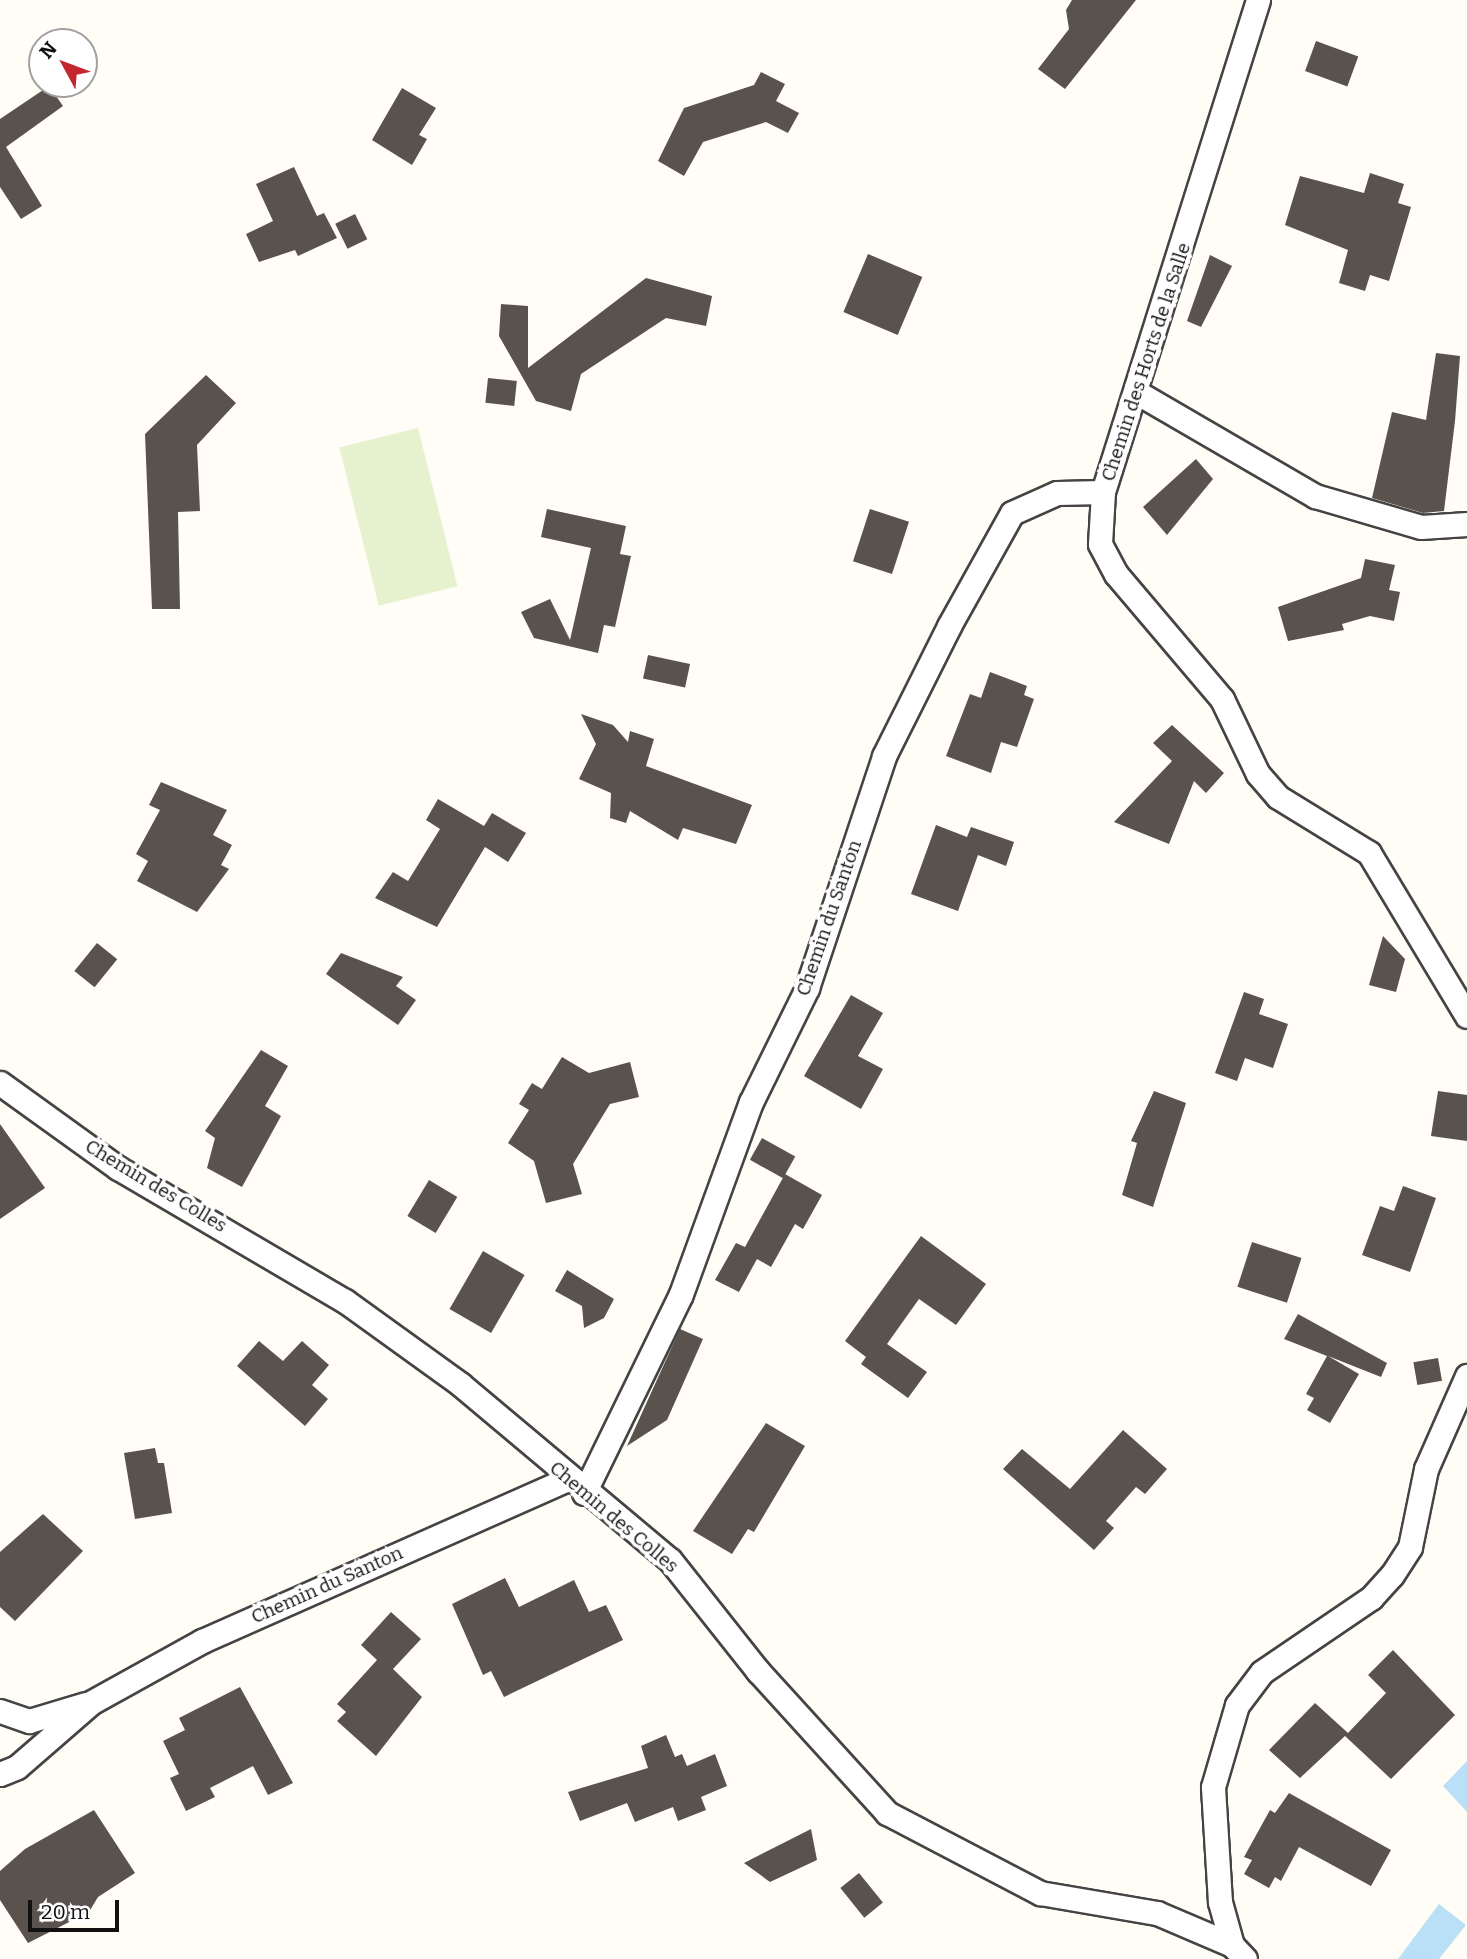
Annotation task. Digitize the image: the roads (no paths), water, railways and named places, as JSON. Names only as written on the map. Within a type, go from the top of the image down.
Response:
[{"type":"street","name":"Chemin des Horts de la Salle","points":[[1258,0],[1138,393],[1103,492],[1100,544],[1116,574],[1222,699],[1258,775],[1278,797],[1369,853],[1467,1016]]},
{"type":"street","points":[[1138,393],[1315,496],[1421,527],[1467,524]]},
{"type":"street","name":"Chemin du Santon","points":[[0,1711],[29,1721],[92,1702],[202,1641],[576,1486],[681,1294],[751,1102],[807,988],[884,756],[949,626],[1012,513],[1057,493],[1103,492]]},
{"type":"street","name":"Chemin des Colles","points":[[0,1083],[118,1168],[345,1301],[460,1384],[576,1486],[670,1560],[758,1671],[887,1813],[1040,1893],[1157,1913],[1239,1952]]},
{"type":"street","points":[[1239,1952],[1220,1902],[1213,1787],[1237,1705],[1262,1672],[1371,1598],[1392,1575],[1410,1547],[1426,1469],[1467,1376]]},
{"type":"street","name":"Chemin du Santon","points":[[0,1774],[17,1768],[92,1702]]},
{"type":"water","points":[[1467,1761],[1467,1812],[1443,1786]]},
{"type":"water","points":[[1439,1904],[1466,1925],[1439,1959],[1398,1959]]}]
